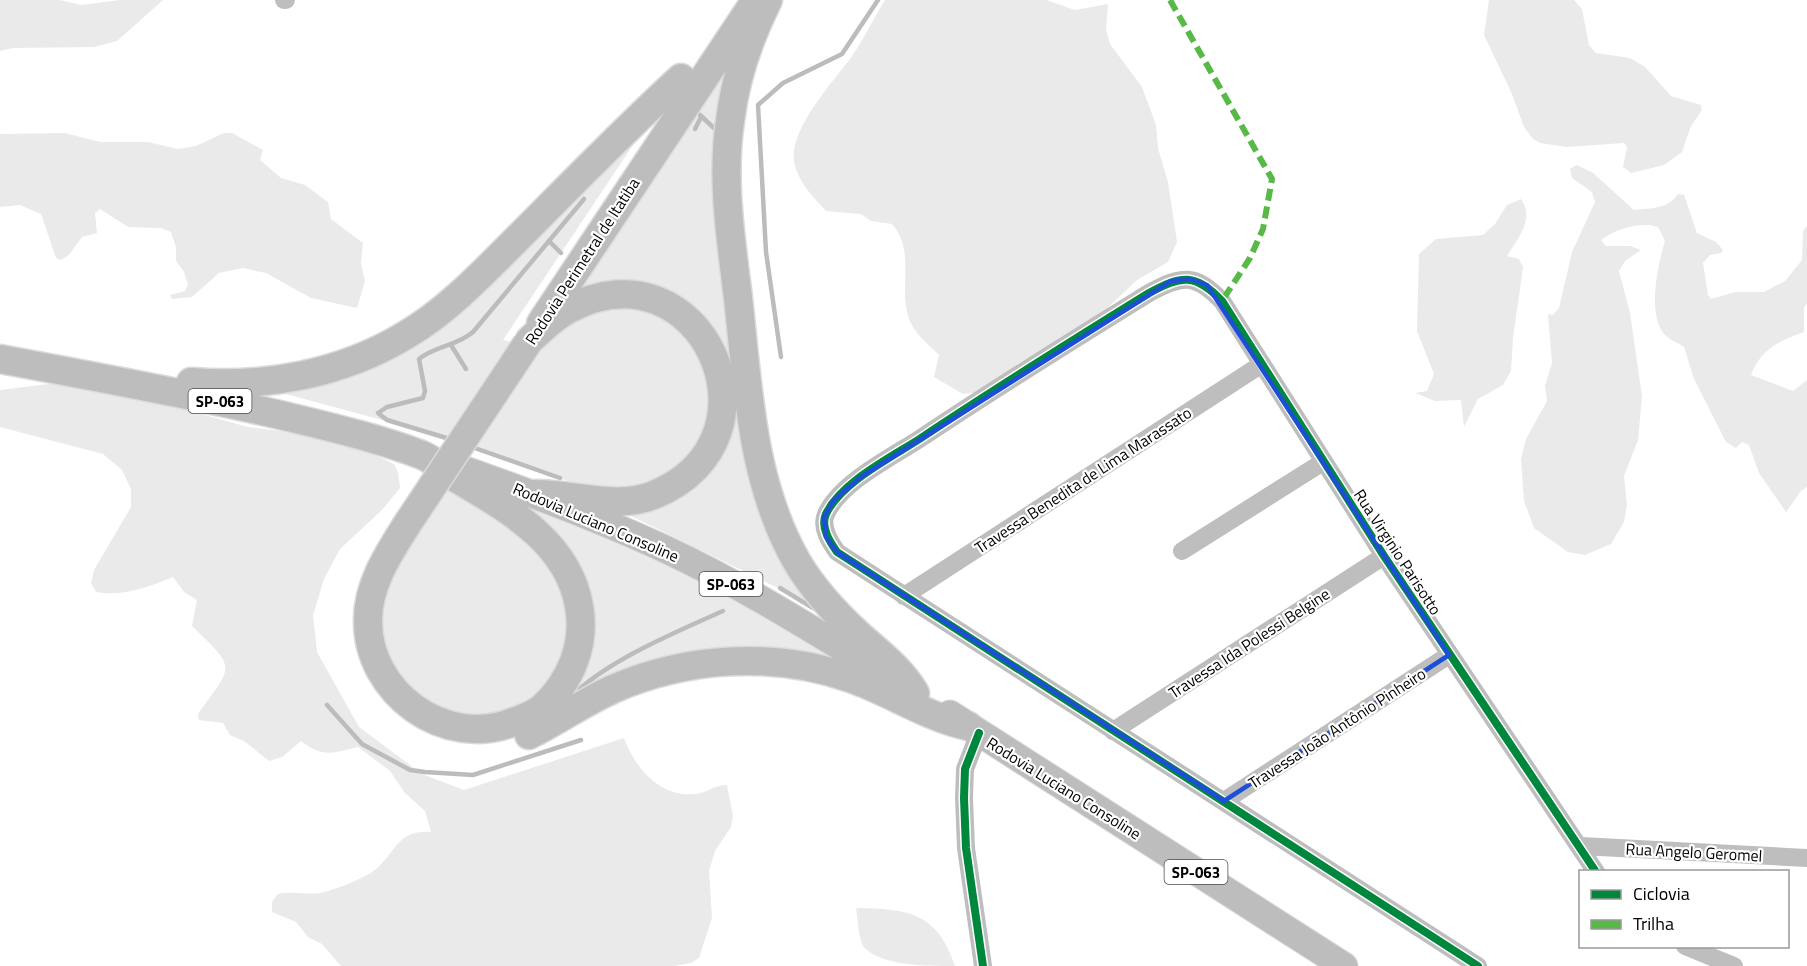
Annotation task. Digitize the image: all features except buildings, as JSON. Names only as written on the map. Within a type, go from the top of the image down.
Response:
[{"type":"highway","name":"Rodovia Perimetral de Itatiba","points":[[523,342],[664,111],[681,78],[733,0]]},
{"type":"highway","name":"Rodovia Perimetral de Itatiba","points":[[400,520],[756,0]]},
{"type":"highway","points":[[768,0],[746,51],[735,87],[727,160],[734,268],[760,465],[786,542],[808,579],[856,632],[898,667],[915,693]]},
{"type":"highway","points":[[96,377],[142,376],[204,383],[282,379],[340,366],[387,346],[408,334],[456,298],[681,78]]},
{"type":"highway","points":[[523,342],[569,309],[591,300],[612,296],[640,297],[669,307],[693,324],[713,352],[723,384],[722,408],[710,447],[682,479],[654,496],[628,501],[536,494]]},
{"type":"highway","name":"Rodovia Luciano Consoline","points":[[0,359],[196,396],[342,430],[426,456]]},
{"type":"highway","points":[[400,520],[368,612],[370,640],[374,654],[394,691],[424,716],[464,729],[506,725],[538,712],[562,687],[578,652],[581,616],[568,572],[547,543],[520,518],[426,456]]},
{"type":"highway","points":[[400,520],[367,558],[358,579],[352,609],[353,644],[367,677],[383,703],[414,728],[436,739],[471,746],[514,741],[588,702],[640,679],[682,667],[732,662],[787,664],[825,670],[879,690],[932,717],[974,730]]},
{"type":"main road","name":"Rodovia Luciano Consoline","points":[[426,456],[536,494],[698,566],[800,622],[1344,966]]},
{"type":"street","name":"Rua Virginio Parisotto","points":[[904,596],[837,552],[826,537],[824,518],[834,500],[861,477],[971,404],[1171,280],[1190,279],[1207,285],[1222,301],[1384,556],[1449,655],[1581,846],[1595,870]]},
{"type":"street","name":"Travessa Benedita de Lima Marassato","points":[[904,596],[1262,364]]},
{"type":"street","points":[[1182,550],[1323,462]]},
{"type":"street","name":"Travessa Ida Polessi Belgine","points":[[1113,731],[1384,556]]},
{"type":"street","points":[[904,596],[1478,966]]},
{"type":"street","name":"Travessa João Antônio Pinheiro","points":[[1224,801],[1449,655]]},
{"type":"street","points":[[974,730],[965,769],[964,798],[966,848],[983,966]]},
{"type":"street","name":"Rua Angelo Geromel","points":[[1581,846],[1807,858]]},
{"type":"street","points":[[1690,948],[1734,966]]},
{"type":"highlighted area","points":[[1190,279],[1207,285],[1449,655],[1224,801],[837,552],[826,537],[824,517],[834,500],[861,477],[1171,281]]},
{"type":"shaded area","points":[[0,0],[59,0],[82,5],[120,0],[163,0],[117,41],[94,47],[13,48],[0,51]]},
{"type":"shaded area","points":[[885,0],[1046,0],[1075,10],[1108,4],[1106,30],[1110,44],[1142,87],[1156,125],[1158,148],[1168,182],[1177,242],[1168,262],[1137,280],[1100,315],[980,392],[963,394],[934,377],[939,355],[918,334],[909,319],[905,295],[903,246],[892,224],[871,221],[861,214],[826,211],[804,185],[795,166],[794,153],[803,124],[855,52]]},
{"type":"shaded area","points":[[1489,0],[1574,0],[1582,9],[1589,45],[1596,53],[1630,58],[1645,67],[1671,96],[1701,105],[1702,110],[1691,126],[1682,152],[1664,165],[1631,173],[1623,167],[1627,147],[1624,143],[1567,147],[1540,143],[1533,139],[1524,127],[1512,94],[1484,35]]},
{"type":"shaded area","points":[[730,62],[749,439],[829,620],[780,589],[623,512],[718,448],[696,312],[572,299]]},
{"type":"shaded area","points":[[65,133],[100,142],[148,142],[178,149],[196,146],[224,133],[232,133],[263,150],[260,160],[281,178],[305,185],[328,202],[331,219],[363,243],[361,263],[365,281],[357,308],[311,298],[266,273],[243,268],[219,273],[192,297],[172,299],[170,295],[185,291],[188,285],[184,272],[176,261],[176,247],[171,232],[161,228],[128,227],[100,209],[95,213],[97,233],[82,237],[69,255],[61,260],[56,258],[41,214],[20,205],[0,207],[0,134]]},
{"type":"shaded area","points":[[641,133],[503,340],[512,342],[579,312],[629,303],[685,327],[714,383],[703,444],[648,488],[588,488],[423,431],[282,393],[368,364]]},
{"type":"shaded area","points":[[1577,165],[1593,173],[1634,210],[1659,207],[1669,203],[1678,194],[1684,195],[1697,233],[1716,242],[1723,250],[1721,253],[1710,255],[1703,263],[1708,295],[1711,299],[1735,292],[1764,292],[1785,281],[1802,260],[1803,231],[1807,226],[1807,303],[1804,308],[1804,332],[1772,347],[1760,359],[1751,375],[1793,391],[1807,380],[1807,487],[1801,491],[1786,512],[1759,473],[1749,445],[1742,442],[1736,448],[1726,442],[1694,379],[1684,347],[1666,336],[1659,325],[1656,314],[1655,288],[1665,241],[1658,227],[1644,225],[1621,229],[1601,240],[1606,246],[1630,246],[1641,250],[1625,261],[1619,271],[1630,313],[1642,396],[1638,440],[1624,476],[1627,505],[1624,522],[1611,544],[1585,555],[1568,552],[1534,528],[1524,501],[1521,459],[1526,439],[1547,401],[1545,386],[1552,363],[1548,314],[1553,315],[1559,308],[1572,252],[1595,202],[1592,192],[1572,178],[1570,169]]},
{"type":"shaded area","points":[[1521,199],[1525,206],[1526,221],[1507,256],[1519,259],[1523,267],[1511,371],[1503,385],[1478,399],[1464,427],[1461,400],[1435,401],[1415,393],[1427,391],[1434,374],[1417,331],[1419,254],[1436,239],[1483,235],[1495,224],[1507,205]]},
{"type":"shaded area","points":[[57,383],[162,403],[248,427],[306,434],[358,447],[394,464],[398,472],[400,488],[382,510],[340,549],[324,579],[313,615],[317,652],[359,727],[422,774],[464,790],[624,738],[642,770],[660,786],[683,794],[696,794],[727,785],[733,816],[731,827],[715,851],[709,871],[712,918],[699,958],[691,963],[674,966],[341,966],[322,944],[308,937],[296,922],[272,912],[272,902],[278,894],[326,892],[366,876],[383,862],[404,838],[420,832],[431,832],[425,811],[405,793],[390,771],[358,747],[328,753],[316,750],[301,741],[282,757],[269,761],[244,741],[230,735],[223,723],[199,720],[198,714],[219,685],[225,667],[217,651],[192,626],[197,600],[184,592],[173,577],[145,587],[116,593],[96,592],[91,583],[94,570],[131,507],[131,489],[122,470],[103,454],[0,427],[0,390]]},
{"type":"shaded area","points":[[447,483],[540,544],[576,619],[550,692],[493,721],[426,710],[380,646],[379,596]]},
{"type":"shaded area","points":[[509,499],[574,522],[659,559],[839,660],[781,654],[565,708],[590,627]]},
{"type":"shaded area","points":[[856,908],[891,910],[918,917],[939,934],[955,966],[904,964],[870,953],[861,942]]},
{"type":"waterway","points":[[781,357],[766,252],[758,105],[783,83],[842,54],[878,0]]},
{"type":"waterway","points":[[700,115],[716,130],[717,134]]},
{"type":"waterway","points":[[695,129],[701,117]]},
{"type":"waterway","points":[[453,440],[387,420],[378,413],[387,407],[423,398],[425,391],[419,359],[473,332],[584,199]]},
{"type":"waterway","points":[[549,241],[561,253]]},
{"type":"waterway","points":[[451,345],[466,369]]},
{"type":"waterway","points":[[469,446],[560,478]]},
{"type":"waterway","points":[[780,588],[818,611]]},
{"type":"waterway","points":[[571,697],[603,671],[622,660],[663,638],[723,611]]},
{"type":"waterway","points":[[327,705],[362,744],[410,770],[473,775],[581,740]]},
{"type":"marked path","points":[[1170,0],[1272,179],[1263,229],[1250,258],[1222,301]]},
{"type":"cycle path","points":[[1478,966],[837,552],[831,544],[824,524],[826,514],[833,502],[868,471],[1149,293],[1179,280],[1196,281],[1222,301],[1384,556],[1595,870]]},
{"type":"cycle path","points":[[979,733],[965,769],[964,798],[966,848],[983,966]]}]
